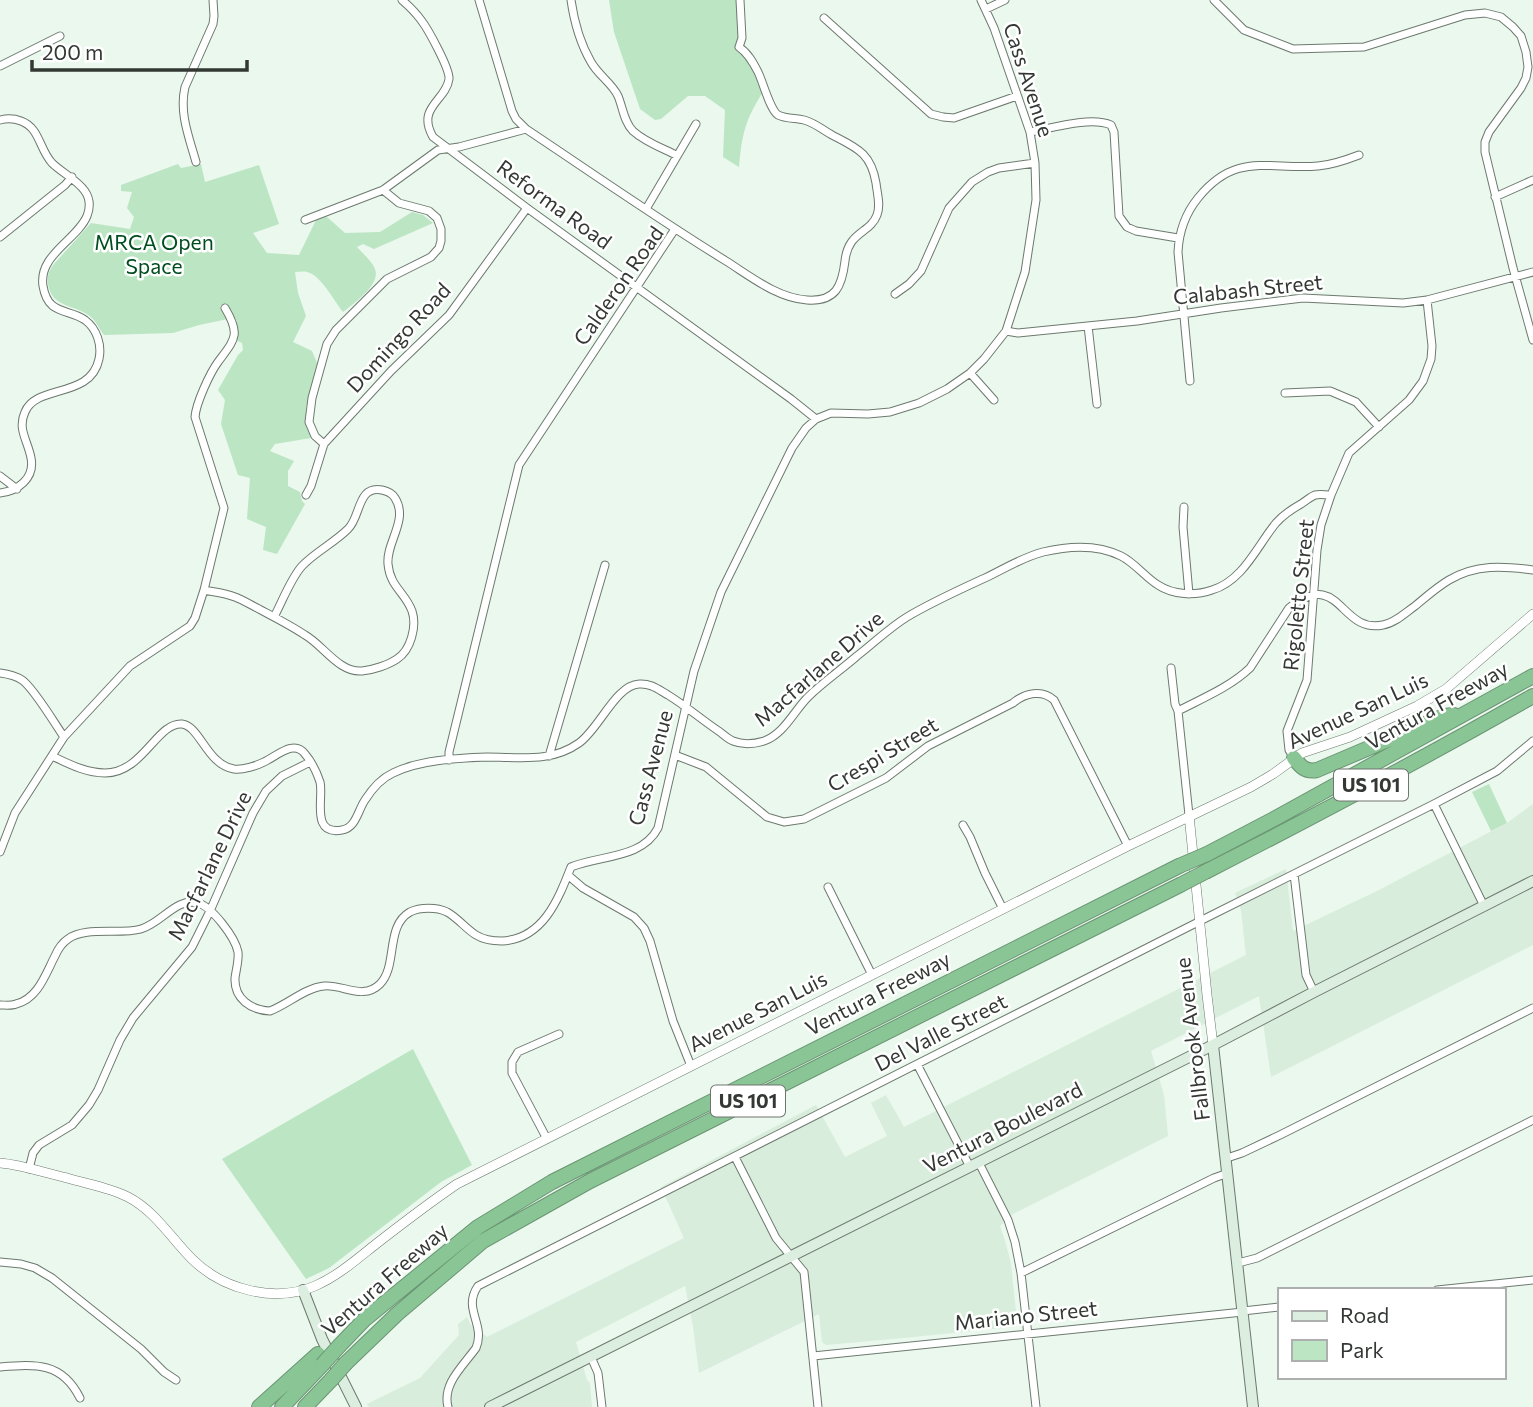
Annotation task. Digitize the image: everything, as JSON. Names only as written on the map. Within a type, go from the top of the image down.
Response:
[{"type":"highway","name":"Ventura Freeway","points":[[282,1407],[320,1359],[365,1319],[478,1227],[552,1182],[1274,819],[1533,676]]},
{"type":"highway","name":"Ventura Freeway","points":[[305,1407],[397,1314],[483,1241],[590,1181],[1293,827],[1533,696]]},
{"type":"highway","points":[[1294,758],[1303,769],[1317,771],[1444,716],[1471,712]]},
{"type":"highway","points":[[259,1407],[320,1359]]},
{"type":"main road","name":"Ventura Boulevard","points":[[490,1407],[1213,1045],[1533,881]]},
{"type":"main road","name":"Fallbrook Avenue","points":[[1213,1045],[1253,1407]]},
{"type":"main road","points":[[303,1290],[322,1339],[356,1407]]},
{"type":"street","points":[[196,162],[182,110],[182,98],[213,24],[213,0]]},
{"type":"street","name":"Reforma Road","points":[[402,0],[421,20],[449,70],[449,83],[430,112],[428,121],[433,137],[816,419]]},
{"type":"street","points":[[479,0],[516,119],[526,129],[675,229]]},
{"type":"street","points":[[571,0],[577,30],[590,62],[618,97],[631,129],[676,155]]},
{"type":"street","name":"Calderon Road","points":[[449,760],[519,465],[675,229],[771,288],[806,300],[829,296],[838,289],[843,279],[849,244],[878,215],[874,172],[863,153],[813,123],[780,116],[774,110],[750,57],[739,47],[742,43],[740,0]]},
{"type":"street","name":"Cass Avenue","points":[[569,876],[571,867],[637,850],[654,836],[694,671],[721,592],[792,448],[806,428],[816,419],[831,412],[890,412],[919,403],[947,389],[970,373],[1006,331],[1025,272],[1036,200],[1035,163],[1030,132],[994,28],[981,0]]},
{"type":"street","points":[[986,9],[1005,0]]},
{"type":"street","points":[[1214,0],[1244,30],[1293,49],[1364,47],[1465,15],[1485,13],[1501,17],[1513,27],[1521,36],[1528,67],[1521,88],[1493,124],[1485,142],[1485,152],[1533,340]]},
{"type":"street","points":[[824,18],[931,114],[954,118],[1017,96]]},
{"type":"street","points":[[0,66],[60,36]]},
{"type":"street","points":[[0,120],[10,118],[32,127],[52,163],[85,190],[89,202],[88,213],[82,225],[49,261],[42,276],[47,299],[62,312],[85,320],[96,332],[100,355],[97,367],[90,377],[36,400],[26,408],[22,431],[32,465],[24,483],[8,492],[0,493]]},
{"type":"street","points":[[1030,132],[1103,121],[1111,125],[1114,132],[1119,216],[1127,227],[1136,231],[1178,238]]},
{"type":"street","points":[[646,208],[696,124]]},
{"type":"street","points":[[305,220],[383,190],[438,150],[526,129]]},
{"type":"street","points":[[1190,381],[1178,238],[1196,201],[1206,188],[1220,177],[1240,168],[1261,164],[1317,166],[1340,163],[1359,155]]},
{"type":"street","points":[[895,294],[921,271],[949,208],[972,182],[999,168],[1035,163]]},
{"type":"street","points":[[0,237],[65,186],[72,177]]},
{"type":"street","points":[[1495,197],[1533,180]]},
{"type":"street","points":[[324,444],[314,436],[309,422],[312,398],[327,344],[336,330],[387,279],[431,257],[441,241],[437,218],[429,211],[399,203],[383,190]]},
{"type":"street","name":"Domingo Road","points":[[306,495],[324,444],[391,371],[449,315],[527,208]]},
{"type":"street","name":"Calabash Street","points":[[1006,331],[1018,333],[1088,326],[1303,298],[1403,303],[1427,300],[1533,272]]},
{"type":"street","name":"Rigoletto Street","points":[[1294,758],[1289,750],[1287,732],[1307,680],[1321,524],[1349,453],[1409,400],[1423,381],[1431,359],[1432,346],[1427,300]]},
{"type":"street","points":[[0,852],[15,813],[64,737],[130,666],[190,626],[195,618],[225,508],[195,417],[195,408],[216,364],[233,340],[232,320],[225,308]]},
{"type":"street","points":[[1088,326],[1097,404]]},
{"type":"street","points":[[970,373],[994,400]]},
{"type":"street","points":[[1285,393],[1330,391],[1356,402],[1379,427]]},
{"type":"street","points":[[0,476],[17,488]]},
{"type":"street","points":[[204,590],[237,597],[308,636],[344,666],[355,671],[373,669],[396,660],[410,642],[414,625],[413,614],[408,603],[395,588],[388,565],[390,546],[398,528],[398,505],[394,496],[387,490],[375,489],[367,492],[349,529],[303,565],[274,617]]},
{"type":"street","points":[[1184,507],[1183,527],[1189,594],[1210,591],[1237,576],[1285,514],[1314,495],[1331,495]]},
{"type":"street","name":"Macfarlane Drive","points":[[29,1169],[33,1153],[39,1145],[72,1125],[89,1105],[133,1018],[192,947],[211,911],[253,813],[266,791],[282,776],[310,762],[320,784],[320,815],[327,827],[338,831],[349,827],[370,792],[394,772],[449,760],[489,757],[532,759],[564,752],[591,733],[619,695],[629,686],[652,686],[735,742],[750,744],[768,740],[808,697],[903,620],[922,608],[1040,553],[1070,548],[1102,549],[1138,567],[1158,586],[1176,593],[1189,594]]},
{"type":"street","points":[[549,756],[605,565]]},
{"type":"street","points":[[1178,710],[1231,683],[1250,668],[1289,608],[1297,601],[1313,596],[1329,596],[1354,620],[1366,626],[1380,626],[1392,623],[1449,580],[1471,569],[1505,566],[1533,570]]},
{"type":"street","name":"Avenue San Luis","points":[[0,1163],[112,1190],[128,1197],[146,1209],[195,1262],[224,1281],[245,1289],[268,1293],[303,1290],[339,1273],[457,1184],[1189,815],[1262,782],[1294,758],[1350,737],[1431,698],[1446,689],[1533,614]]},
{"type":"street","name":"Fallbrook Avenue","points":[[1171,668],[1178,710],[1213,1045]]},
{"type":"street","points":[[0,673],[22,680],[29,687],[64,737]]},
{"type":"street","name":"Crespi Street","points":[[675,755],[706,767],[767,817],[784,822],[804,819],[886,778],[928,746],[1020,697],[1039,693],[1049,695],[1054,700],[1128,846]]},
{"type":"street","points":[[52,757],[77,768],[103,773],[118,771],[133,764],[169,726],[179,723],[188,725],[216,761],[233,769],[262,764],[289,748],[298,747],[304,751],[310,762]]},
{"type":"street","name":"Del Valle Street","points":[[448,1407],[448,1386],[479,1341],[479,1328],[471,1301],[478,1286],[1434,804],[1497,771],[1533,741]]},
{"type":"street","points":[[1434,804],[1484,906]]},
{"type":"street","points":[[963,825],[1003,909]]},
{"type":"street","points":[[1294,874],[1306,975],[1314,992]]},
{"type":"street","points":[[0,1005],[27,1000],[36,991],[60,946],[69,937],[80,933],[134,931],[158,922],[175,906],[188,902],[199,903],[211,911],[229,934],[238,951],[235,981],[239,995],[248,1005],[270,1010],[314,988],[324,986],[366,992],[382,983],[397,928],[401,919],[409,913],[420,909],[446,911],[480,938],[509,940],[532,932],[550,912],[569,876],[583,888],[634,916],[644,928],[673,1021],[691,1066]]},
{"type":"street","points":[[828,887],[872,975]]},
{"type":"street","points":[[1227,1158],[1280,1135],[1533,1008]]},
{"type":"street","points":[[547,1139],[512,1073],[512,1062],[518,1052],[559,1034]]},
{"type":"street","points":[[917,1064],[1008,1220],[1021,1273],[1036,1407]]},
{"type":"street","points":[[1238,1263],[1257,1258],[1533,1120]]},
{"type":"street","points":[[734,1157],[776,1238],[803,1269],[818,1407]]},
{"type":"street","points":[[1021,1273],[1212,1178],[1228,1173]]},
{"type":"street","points":[[0,1262],[35,1268],[52,1278],[176,1380]]},
{"type":"street","points":[[1456,1288],[1533,1280]]},
{"type":"street","name":"Mariano Street","points":[[813,1356],[1278,1307]]},
{"type":"street","points":[[591,1357],[598,1373],[601,1407]]},
{"type":"street","points":[[0,1367],[29,1364],[47,1367],[69,1381],[80,1398]]},
{"type":"shaded area","points":[[1533,804],[1533,945],[1271,1077],[1259,996],[1151,1051],[1164,1095],[1168,1136],[1013,1214],[1000,1226],[1011,1263],[1017,1322],[1013,1327],[826,1345],[822,1342],[819,1314],[699,1373],[685,1286],[576,1342],[590,1383],[592,1407],[369,1407],[367,1404],[420,1378],[459,1335],[458,1324],[467,1317],[471,1325],[487,1337],[684,1238],[661,1187],[816,1105],[845,1157],[887,1136],[871,1103],[886,1095],[904,1127],[1246,955],[1241,910],[1235,893],[1286,869],[1293,931],[1379,890],[1507,823]]},
{"type":"green space","points":[[609,0],[736,0],[740,50],[757,76],[757,83],[763,92],[745,128],[739,167],[723,157],[725,110],[705,96],[688,96],[661,119],[655,120],[640,109],[614,32]]},
{"type":"green space","name":"MRCA Open Space","points":[[178,164],[181,168],[201,164],[205,182],[259,165],[279,224],[253,233],[267,253],[299,255],[317,218],[327,217],[345,233],[380,232],[412,212],[423,215],[433,223],[374,249],[363,244],[357,247],[372,263],[376,275],[365,293],[343,312],[317,278],[307,272],[295,272],[298,293],[306,316],[293,342],[312,351],[318,365],[306,408],[311,438],[275,444],[270,451],[294,461],[288,471],[288,486],[300,492],[305,504],[277,554],[263,550],[266,527],[247,519],[250,478],[238,475],[221,424],[225,400],[218,390],[243,350],[242,343],[236,340],[237,321],[225,304],[220,306],[228,319],[173,333],[104,335],[91,317],[59,302],[50,292],[48,276],[52,266],[91,223],[130,229],[134,217],[127,208],[132,192],[121,191],[121,185]]},
{"type":"green space","points":[[1489,784],[1507,823],[1491,831],[1472,792]]},
{"type":"green space","points":[[413,1049],[472,1165],[441,1182],[329,1268],[306,1279],[222,1159]]}]
